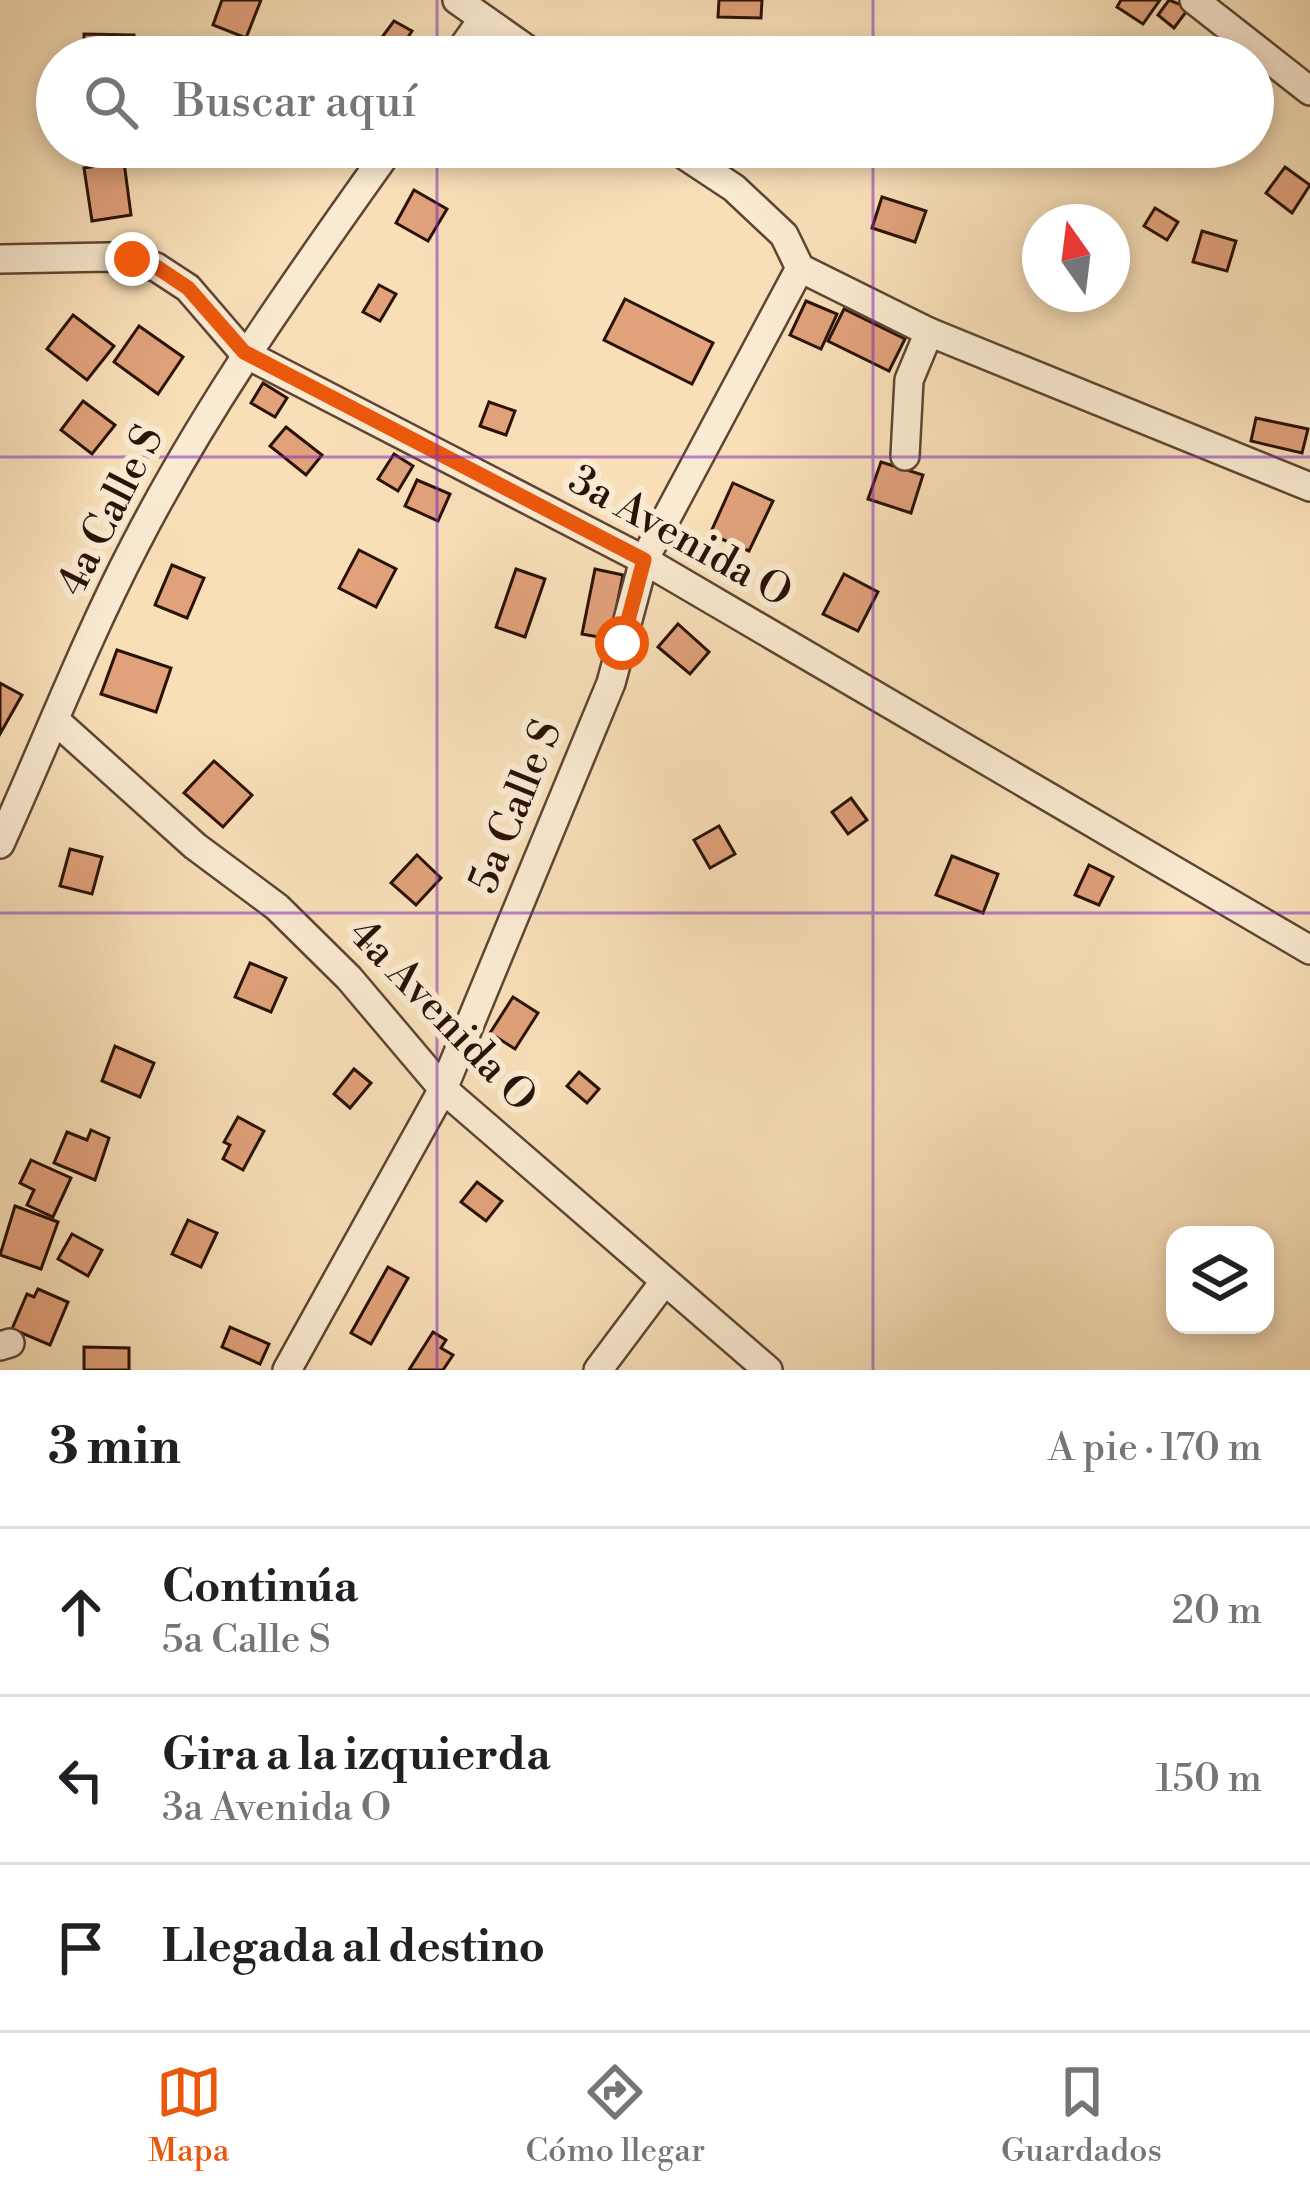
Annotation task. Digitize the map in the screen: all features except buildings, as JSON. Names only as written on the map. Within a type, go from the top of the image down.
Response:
[{"type":"street","points":[[457,0],[506,36]]},
{"type":"street","points":[[1194,0],[1240,36]]},
{"type":"street","points":[[471,36],[482,20]]},
{"type":"street","points":[[1274,63],[1310,91]]},
{"type":"street","name":"4a Calle S","points":[[0,844],[134,547],[244,352],[377,168]]},
{"type":"street","points":[[704,168],[734,188],[784,235],[800,268],[929,332],[1310,487]]},
{"type":"street","name":"3a Avenida O","points":[[0,259],[109,257],[155,266],[188,288],[244,352],[644,560],[1310,950]]},
{"type":"street","name":"5a Calle S","points":[[287,1370],[443,1089],[611,683],[644,560],[800,268]]},
{"type":"street","points":[[905,456],[909,380],[929,332]]},
{"type":"street","name":"4a Avenida O","points":[[56,722],[195,845],[277,907],[349,978],[443,1089],[768,1370]]},
{"type":"street","points":[[598,1370],[664,1282]]},
{"type":"route","points":[[132,259],[155,266],[188,288],[244,352],[644,560],[622,643]]}]
